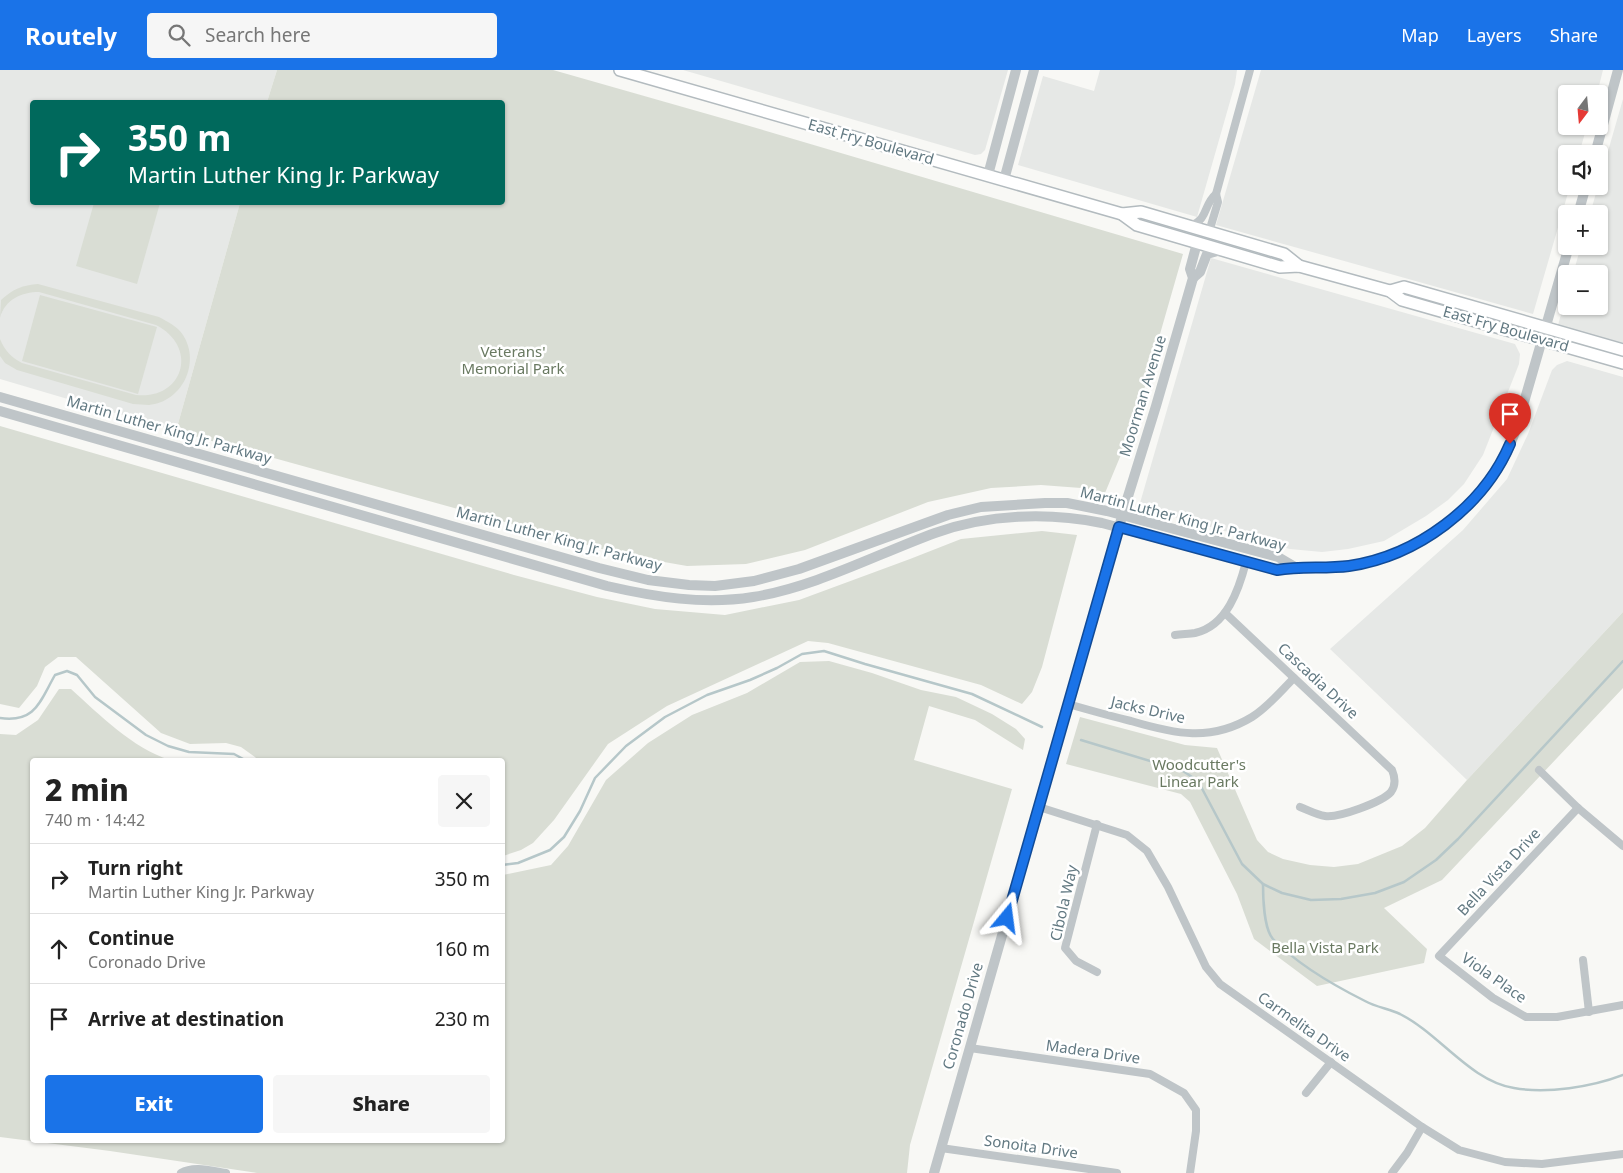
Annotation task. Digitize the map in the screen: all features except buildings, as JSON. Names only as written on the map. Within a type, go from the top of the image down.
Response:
[{"type":"main road","name":"East Fry Boulevard","points":[[620,70],[1122,214],[1138,225],[1197,243],[1280,267],[1299,266],[1390,291],[1402,300],[1623,363]]},
{"type":"main road","name":"East Fry Boulevard","points":[[1122,214],[1141,212],[1284,254],[1299,266]]},
{"type":"main road","name":"East Fry Boulevard","points":[[1390,291],[1404,286],[1623,350]]},
{"type":"street","points":[[988,175],[1016,70]]},
{"type":"street","points":[[1004,180],[1034,70]]},
{"type":"street","points":[[1209,232],[1218,202],[1216,194],[1250,70]]},
{"type":"street","points":[[1597,145],[1618,70]]},
{"type":"street","points":[[1190,227],[1199,222],[1205,215],[1210,199],[1216,194]]},
{"type":"street","name":"Moorman Avenue","points":[[1121,521],[1192,278],[1190,269],[1197,243]]},
{"type":"street","name":"Moorman Avenue","points":[[1192,278],[1200,272],[1207,254],[1221,250]]},
{"type":"street","points":[[1295,567],[1350,566],[1409,548],[1432,535],[1452,520],[1491,478],[1504,457],[1516,430],[1566,255]]},
{"type":"street","name":"Martin Luther King Jr. Parkway","points":[[0,397],[599,568],[669,583],[715,586],[754,582],[777,576],[948,515],[981,507],[1022,503],[1066,503],[1090,507],[1121,521],[1246,562],[1277,570],[1295,567]]},
{"type":"street","name":"Martin Luther King Jr. Parkway","points":[[0,411],[607,586],[668,598],[728,600],[776,592],[801,585],[937,532],[979,522],[1017,517],[1054,516],[1121,521],[1278,557],[1295,567]]},
{"type":"street","name":"Coronado Drive","points":[[934,1173],[1121,521]]},
{"type":"street","points":[[1175,635],[1197,633],[1213,624],[1225,613],[1240,584],[1246,562]]},
{"type":"street","name":"Cascadia Drive","points":[[1225,613],[1392,770],[1395,777],[1394,786],[1390,792],[1366,806],[1343,814],[1326,816],[1300,806]]},
{"type":"street","name":"Jacks Drive","points":[[1068,704],[1162,730],[1183,734],[1202,734],[1222,731],[1254,716],[1269,704],[1294,678]]},
{"type":"street","points":[[1539,770],[1578,808],[1623,846]]},
{"type":"street","name":"Carmelita Drive","points":[[1039,807],[1127,835],[1147,851],[1168,887],[1206,967],[1220,984],[1422,1127],[1459,1150],[1504,1162],[1542,1164],[1623,1154]]},
{"type":"street","name":"Bella Vista Drive","points":[[1439,956],[1578,808]]},
{"type":"street","name":"Cibola Way","points":[[1097,824],[1065,948],[1076,961],[1097,972]]},
{"type":"street","name":"Viola Place","points":[[1439,956],[1493,998],[1526,1017],[1557,1017],[1623,1005]]},
{"type":"street","points":[[1583,960],[1589,1012]]},
{"type":"street","name":"Madera Drive","points":[[970,1048],[1150,1074],[1184,1093],[1196,1110],[1196,1131],[1190,1173]]},
{"type":"street","points":[[1306,1092],[1331,1062]]},
{"type":"street","points":[[1392,1173],[1407,1153],[1422,1127]]},
{"type":"street","name":"Sonoita Drive","points":[[941,1148],[1117,1173]]},
{"type":"street","points":[[180,1173],[186,1169],[198,1169],[226,1173]]},
{"type":"shaded area","points":[[0,70],[277,70],[268,100],[30,100],[30,205],[239,205],[176,431],[0,379]]},
{"type":"shaded area","points":[[683,70],[1008,70],[985,150],[981,154],[975,155]]},
{"type":"shaded area","points":[[1100,70],[1237,70],[1235,84],[1197,217],[1018,165],[1043,76],[1094,91]]},
{"type":"shaded area","points":[[1261,70],[1603,70],[1599,85],[1558,85],[1558,135],[1584,135],[1582,145],[1558,145],[1558,195],[1567,195],[1565,205],[1558,205],[1558,228],[1533,314],[1216,225]]},
{"type":"shaded area","points":[[1623,99],[1623,344],[1558,325],[1561,315],[1608,315],[1608,265],[1576,265],[1578,255],[1608,255],[1608,205],[1593,205],[1595,195],[1608,195],[1608,151]]},
{"type":"shaded area","points":[[1211,258],[1515,344],[1520,354],[1519,364],[1483,455],[1464,484],[1448,500],[1426,516],[1384,541],[1348,549],[1322,552],[1290,549],[1145,509],[1140,503]]},
{"type":"shaded area","points":[[1567,361],[1623,377],[1623,612],[1467,780],[1330,649],[1463,530],[1507,479],[1528,434],[1552,370],[1557,365]]},
{"type":"green space","name":"Veterans' Memorial Park","points":[[277,70],[553,70],[1183,254],[1135,421],[1105,493],[1081,488],[1041,485],[991,488],[928,502],[805,550],[746,564],[687,566],[624,555],[176,431],[239,205],[505,205],[505,100],[268,100]]},
{"type":"green space","points":[[93,205],[159,205],[137,284],[76,266]]},
{"type":"green space","points":[[38,284],[159,317],[175,327],[183,335],[190,357],[189,369],[179,389],[171,397],[161,402],[149,405],[133,404],[17,370],[5,363],[0,356],[0,339],[9,353],[22,363],[136,395],[152,394],[165,389],[175,381],[180,370],[181,358],[178,346],[169,335],[156,325],[39,292],[26,293],[10,301],[2,311],[0,318],[1,300],[18,288]]},
{"type":"green space","points":[[40,295],[157,327],[138,394],[22,361]]},
{"type":"green space","points":[[0,426],[514,575],[597,597],[655,609],[725,615],[799,600],[961,539],[1042,531],[1077,535],[1042,667],[1032,692],[1022,704],[981,685],[828,643],[808,641],[667,706],[608,744],[554,820],[533,843],[521,850],[505,855],[505,758],[256,758],[241,747],[226,743],[190,744],[161,733],[76,657],[58,657],[45,667],[37,686],[19,708],[0,704]]},
{"type":"green space","name":"Woodcutter's Linear Park","points":[[1623,612],[1623,688],[1442,880],[1384,908],[1427,949],[1424,963],[1317,986],[1254,939],[1237,894],[1190,802],[1181,794],[1066,764],[1080,717],[1185,745],[1217,748],[1257,840],[1268,852],[1283,859],[1310,865],[1334,867],[1358,864],[1402,846],[1425,828]]},
{"type":"green space","points":[[829,661],[921,690],[956,697],[992,714],[1016,729],[1025,739],[1023,750],[975,720],[929,706],[914,760],[1012,789],[910,1145],[907,1173],[257,1173],[47,1143],[505,1143],[505,875],[551,865],[568,846],[606,780],[648,743],[692,715],[747,693],[800,662]]},
{"type":"green space","points":[[59,689],[71,689],[117,730],[156,755],[164,758],[30,758],[30,1141],[0,1137],[0,734],[16,735],[38,720]]},
{"type":"waterway","points":[[505,865],[518,863],[550,850],[564,837],[580,811],[595,778],[626,746],[665,717],[707,695],[750,680],[802,654],[824,651],[972,694],[1042,727]]},
{"type":"waterway","points":[[1081,740],[1183,771],[1198,781],[1242,864],[1263,884],[1282,893],[1311,900],[1341,899],[1375,893],[1404,882],[1436,860],[1458,839],[1623,661]]},
{"type":"waterway","points":[[0,718],[12,719],[29,713],[40,701],[55,675],[67,671],[77,675],[95,697],[146,735],[168,746],[189,752],[234,754],[241,758]]},
{"type":"waterway","points":[[1263,884],[1265,913],[1270,934],[1293,957],[1316,974],[1341,988],[1369,1003],[1400,1014],[1415,1023],[1469,1067],[1498,1084],[1527,1090],[1555,1090],[1598,1083],[1623,1075]]},
{"type":"route","points":[[1007,918],[1119,527],[1277,570],[1295,567],[1350,566],[1409,548],[1432,535],[1452,520],[1491,478],[1510,444]]},
{"type":"park label","name":"Bella Vista Park","points":[[1325,948]]}]
